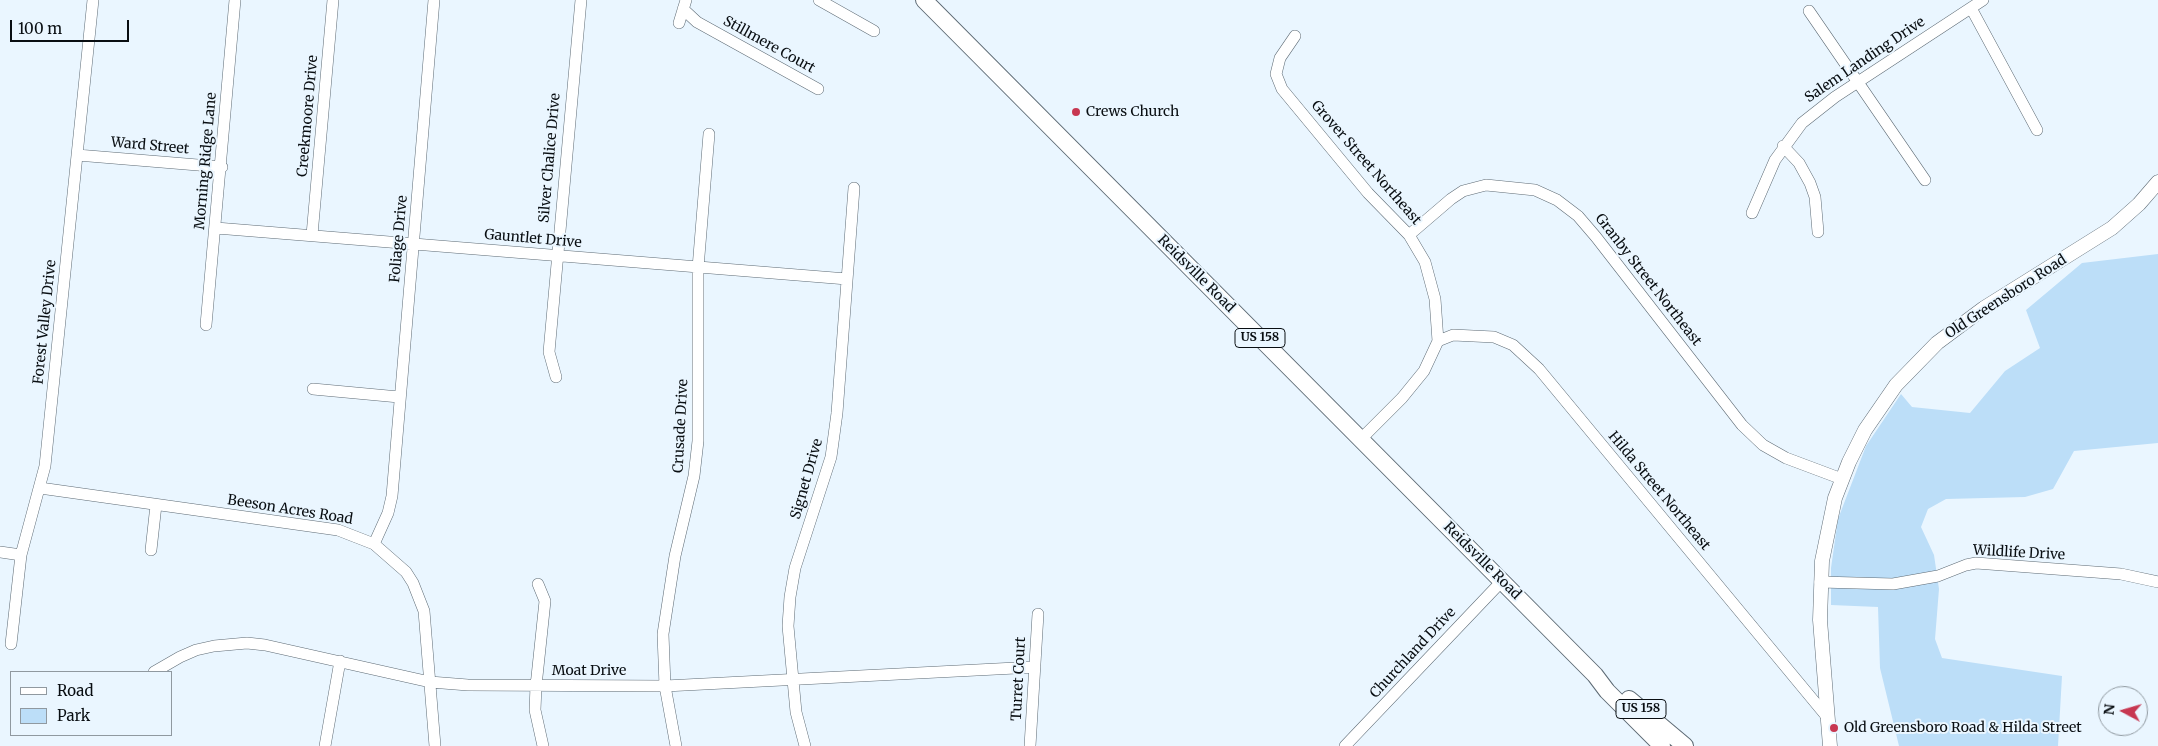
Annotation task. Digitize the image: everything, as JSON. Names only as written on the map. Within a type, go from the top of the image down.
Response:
[{"type":"highway","name":"Reidsville Road","points":[[924,0],[1596,675],[1606,691],[1662,746]]},
{"type":"highway","name":"Reidsville Road","points":[[1596,675],[1612,685],[1685,746]]},
{"type":"main road","name":"Old Greensboro Road","points":[[1830,746],[1820,627],[1820,582],[1829,519],[1842,479],[1857,446],[1874,416],[1896,385],[1922,356],[1976,313],[2112,228],[2139,204],[2158,182]]},
{"type":"street","name":"Forest Valley Drive","points":[[11,644],[21,555],[45,466],[93,0]]},
{"type":"street","name":"Morning Ridge Lane","points":[[206,325],[222,167],[235,0]]},
{"type":"street","name":"Creekmoore Drive","points":[[312,235],[334,0]]},
{"type":"street","name":"Foliage Drive","points":[[374,544],[388,513],[393,480],[434,0]]},
{"type":"street","name":"Silver Chalice Drive","points":[[556,377],[549,352],[556,257],[582,0]]},
{"type":"street","points":[[819,0],[874,31]]},
{"type":"street","name":"Salem Landing Drive","points":[[1752,213],[1774,160],[1802,123],[1857,83],[1983,0]]},
{"type":"street","points":[[679,23],[684,4]]},
{"type":"street","name":"Stillmere Court","points":[[684,4],[697,22],[818,88]]},
{"type":"street","points":[[1971,8],[2037,130]]},
{"type":"street","points":[[1809,11],[1925,180]]},
{"type":"street","name":"Grover Street Northeast","points":[[1295,36],[1280,58],[1276,74],[1282,89],[1368,193],[1409,235],[1425,262],[1435,299],[1438,341],[1424,371],[1402,398],[1361,439]]},
{"type":"street","name":"Crusade Drive","points":[[676,746],[665,686],[664,634],[668,597],[693,485],[698,441],[698,268],[710,134]]},
{"type":"street","points":[[1783,146],[1799,163],[1810,182],[1815,197],[1818,232]]},
{"type":"street","name":"Ward Street","points":[[77,155],[222,167]]},
{"type":"street","name":"Granby Street Northeast","points":[[1409,235],[1451,199],[1463,192],[1486,185],[1535,190],[1557,200],[1578,216],[1596,237],[1742,425],[1762,445],[1786,458],[1842,479]]},
{"type":"street","name":"Signet Drive","points":[[805,746],[796,712],[788,626],[790,597],[795,568],[831,457],[837,413],[854,188]]},
{"type":"street","name":"Gauntlet Drive","points":[[216,228],[556,257],[847,279]]},
{"type":"street","name":"Hilda Street Northeast","points":[[1438,341],[1453,335],[1494,337],[1513,345],[1539,369],[1828,718]]},
{"type":"street","points":[[313,389],[399,397]]},
{"type":"street","name":"Beeson Acres Road","points":[[40,488],[338,530],[374,544],[406,572],[420,598],[427,625],[434,746]]},
{"type":"street","points":[[151,550],[156,505]]},
{"type":"street","points":[[0,552],[21,555]]},
{"type":"street","name":"Wildlife Drive","points":[[1820,582],[1893,584],[1938,576],[1976,564],[2121,574],[2158,582]]},
{"type":"street","name":"Churchland Drive","points":[[1345,746],[1502,581]]},
{"type":"street","points":[[538,584],[545,601],[536,686],[536,710],[543,746]]},
{"type":"street","name":"Turret Court","points":[[1030,746],[1038,614]]},
{"type":"street","name":"Moat Drive","points":[[156,671],[196,650],[229,644],[265,645],[430,682],[536,686],[665,686],[1035,667]]},
{"type":"street","points":[[325,746],[340,661]]},
{"type":"green space","points":[[2158,254],[2158,443],[2074,451],[2053,489],[2025,497],[1946,499],[1928,509],[1921,527],[1934,555],[1939,589],[1935,639],[1942,658],[2062,676],[2058,746],[1899,746],[1880,668],[1878,607],[1831,605],[1831,568],[1838,519],[1866,446],[1901,394],[1912,407],[1970,413],[2005,371],[2040,348],[2026,310],[2082,263]]},
{"type":"place","name":"Crews Church","points":[[1076,112]]},
{"type":"place","name":"Old Greensboro Road & Hilda Street","points":[[1834,728]]}]
